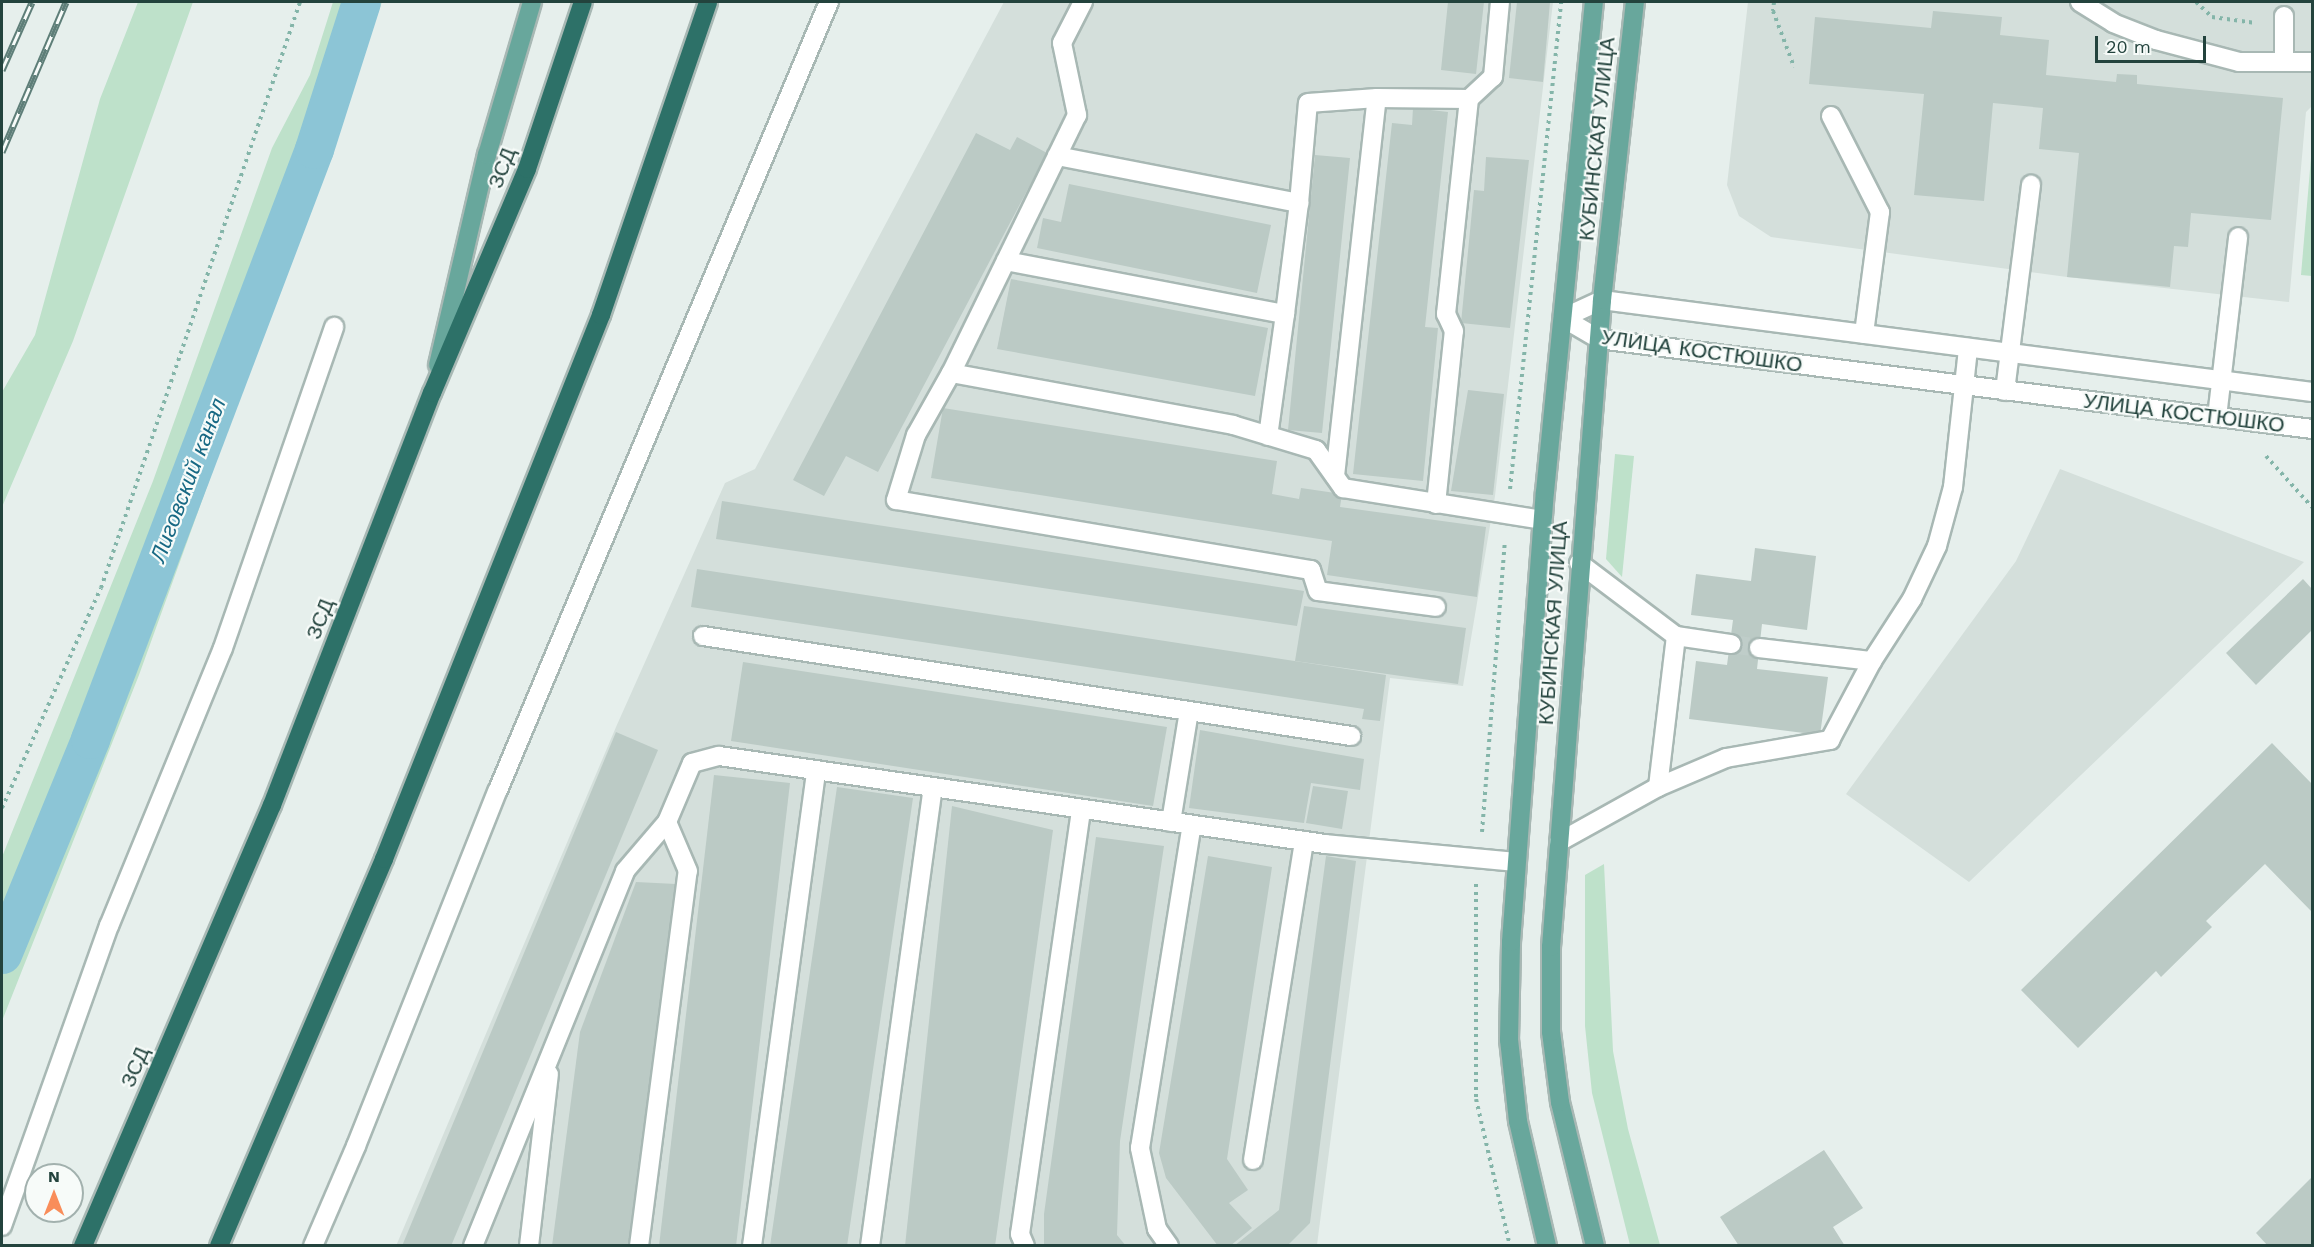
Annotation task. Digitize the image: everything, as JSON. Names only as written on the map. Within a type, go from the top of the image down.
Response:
[{"type":"highway","name":"ЗСД","points":[[83,1245],[272,805],[432,393],[527,169],[583,2]]},
{"type":"highway","points":[[219,1245],[384,859],[601,315],[708,2]]},
{"type":"main road","points":[[432,393],[487,155],[532,2]]},
{"type":"main road","name":"КУБИНСКАЯ УЛИЦА","points":[[1547,1245],[1518,1120],[1509,1040],[1515,862],[1542,520],[1594,2]]},
{"type":"main road","name":"КУБИНСКАЯ УЛИЦА","points":[[1595,1245],[1560,1102],[1551,1032],[1551,947],[1579,563],[1602,300],[1635,2]]},
{"type":"street","points":[[313,1245],[356,1146],[498,790],[829,2]]},
{"type":"street","points":[[1083,2],[1062,43],[1077,116],[951,373],[916,435],[896,500],[1311,570],[1318,591],[1436,607]]},
{"type":"street","points":[[1436,504],[1454,331],[1446,314],[1469,99],[1493,77],[1500,2]]},
{"type":"street","points":[[2079,2],[2113,23],[2156,40],[2239,62],[2313,62]]},
{"type":"street","points":[[2283,23],[2283,62]]},
{"type":"street","points":[[1268,436],[1299,202],[1308,103],[1377,98],[1469,99]]},
{"type":"street","points":[[1335,476],[1377,98]]},
{"type":"street","points":[[1831,116],[1880,212],[1864,334]]},
{"type":"street","points":[[1058,156],[1299,202]]},
{"type":"street","points":[[2005,391],[2031,185]]},
{"type":"street","points":[[2217,417],[2238,237]]},
{"type":"street","points":[[1006,261],[1285,314]]},
{"type":"street","name":"УЛИЦА КОСТЮШКО","points":[[1563,318],[1602,300],[2313,392]]},
{"type":"street","name":"УЛИЦА КОСТЮШКО","points":[[1563,318],[1599,339],[2313,429]]},
{"type":"street","points":[[2,1226],[109,926],[223,648],[334,327]]},
{"type":"street","points":[[1558,842],[1658,787],[1726,758],[1830,740],[1872,661],[1912,599],[1937,546],[1953,486],[1968,348]]},
{"type":"street","points":[[951,373],[1233,425],[1316,450],[1343,488],[1542,520]]},
{"type":"street","points":[[1579,563],[1676,636],[1731,644]]},
{"type":"street","points":[[703,636],[1351,736]]},
{"type":"street","points":[[1658,787],[1676,636]]},
{"type":"street","points":[[1760,648],[1872,661]]},
{"type":"street","points":[[1171,822],[1189,711]]},
{"type":"street","points":[[473,1245],[625,870],[667,822],[692,763],[719,756],[1304,841],[1478,861],[1515,862]]},
{"type":"street","points":[[752,1245],[816,771]]},
{"type":"street","points":[[870,1245],[933,787]]},
{"type":"street","points":[[1025,1245],[1020,1233],[1081,809]]},
{"type":"street","points":[[639,1245],[688,871],[667,822]]},
{"type":"street","points":[[1169,1245],[1157,1228],[1140,1148],[1192,825]]},
{"type":"street","points":[[1252,1160],[1304,841]]},
{"type":"street","points":[[529,1245],[552,1051]]},
{"type":"path","points":[[2,808],[101,588],[300,2]]},
{"type":"path","points":[[1478,861],[1507,516],[1561,2]]},
{"type":"path","points":[[1774,2],[1773,10],[1794,67]]},
{"type":"path","points":[[2196,2],[2212,17],[2283,23]]},
{"type":"path","points":[[2266,456],[2313,507]]},
{"type":"shaded area","points":[[1004,2],[1553,2],[1495,496],[1463,686],[1390,678],[1317,1245],[396,1246],[616,727],[725,483],[755,469]]},
{"type":"shaded area","points":[[1748,2],[2312,2],[2312,106],[2306,112],[2289,302],[2067,277],[1771,237],[1739,216],[1727,185]]},
{"type":"shaded area","points":[[2060,469],[2304,562],[1969,882],[1846,794],[2016,561]]},
{"type":"green space","points":[[138,2],[193,2],[73,341],[2,507],[2,392],[35,335],[100,99]]},
{"type":"green space","points":[[333,2],[382,2],[139,675],[2,1021],[2,857],[153,481],[272,148],[310,75]]},
{"type":"green space","points":[[2312,146],[2312,276],[2301,275]]},
{"type":"green space","points":[[1615,454],[1634,456],[1622,577],[1606,559]]},
{"type":"green space","points":[[1604,864],[1613,1051],[1628,1129],[1660,1245],[1630,1245],[1592,1093],[1585,1026],[1585,875]]},
{"type":"building","points":[[1448,2],[1484,2],[1476,74],[1441,70]]},
{"type":"building","points":[[1517,2],[1550,2],[1543,82],[1509,78]]},
{"type":"building","points":[[1933,11],[2002,17],[2000,35],[2049,40],[2046,75],[2116,82],[2117,74],[2137,75],[2137,84],[2283,98],[2271,220],[2191,213],[2188,247],[2174,246],[2170,287],[2067,277],[2079,153],[2039,149],[2043,108],[1993,103],[1984,201],[1914,195],[1924,94],[1809,84],[1815,17],[1931,28]]},
{"type":"building","points":[[1413,108],[1448,112],[1425,327],[1438,328],[1423,481],[1353,474],[1392,123],[1412,125]]},
{"type":"building","points":[[976,133],[1010,150],[1017,137],[1047,153],[878,472],[846,456],[824,496],[793,480]]},
{"type":"building","points":[[1315,155],[1350,158],[1322,433],[1288,430]]},
{"type":"building","points":[[1486,157],[1529,160],[1510,328],[1461,323],[1474,190],[1484,191]]},
{"type":"building","points":[[1069,184],[1271,225],[1257,293],[1037,248],[1043,218],[1061,222]]},
{"type":"building","points":[[1011,279],[1268,328],[1255,396],[997,349]]},
{"type":"building","points":[[1468,390],[1504,394],[1493,495],[1451,491]]},
{"type":"building","points":[[943,408],[1277,461],[1272,494],[1299,499],[1301,488],[1342,494],[1340,507],[1486,527],[1477,597],[1327,575],[1332,541],[931,478]]},
{"type":"building","points":[[722,501],[1304,591],[1297,626],[716,539]]},
{"type":"building","points":[[1755,548],[1816,556],[1807,630],[1762,624],[1757,669],[1828,677],[1820,735],[1689,719],[1696,661],[1727,665],[1733,620],[1691,615],[1696,574],[1751,581]]},
{"type":"building","points":[[697,569],[1386,675],[1380,721],[1362,719],[1364,709],[691,607]]},
{"type":"building","points":[[2303,579],[2312,589],[2312,630],[2256,685],[2226,653]]},
{"type":"building","points":[[1304,606],[1466,628],[1458,684],[1295,661]]},
{"type":"building","points":[[743,662],[1167,727],[1153,806],[731,741]]},
{"type":"building","points":[[1200,730],[1364,759],[1360,790],[1311,783],[1304,823],[1189,808]]},
{"type":"building","points":[[616,732],[658,750],[451,1246],[402,1246]]},
{"type":"building","points":[[2272,743],[2312,784],[2312,912],[2265,864],[2206,921],[2212,927],[2161,977],[2156,971],[2078,1048],[2021,990]]},
{"type":"building","points":[[714,775],[790,783],[736,1246],[659,1246]]},
{"type":"building","points":[[1313,786],[1348,791],[1342,829],[1306,823]]},
{"type":"building","points":[[837,787],[913,798],[847,1246],[770,1246]]},
{"type":"building","points":[[952,806],[1053,830],[995,1246],[905,1246]]},
{"type":"building","points":[[1096,837],[1164,846],[1120,1141],[1117,1235],[1126,1246],[1044,1246],[1044,1214]]},
{"type":"building","points":[[1208,856],[1272,867],[1227,1159],[1248,1190],[1229,1203],[1252,1228],[1230,1246],[1218,1246],[1166,1178],[1159,1153]]},
{"type":"building","points":[[1326,856],[1356,861],[1310,1223],[1287,1246],[1234,1246],[1279,1210]]},
{"type":"building","points":[[636,882],[676,884],[628,1246],[552,1246],[580,1032]]},
{"type":"building","points":[[1824,1150],[1863,1208],[1833,1227],[1845,1246],[1739,1246],[1720,1217]]},
{"type":"building","points":[[2312,1177],[2312,1246],[2268,1246],[2256,1233]]},
{"type":"waterway","name":"Лиговский канал","points":[[2,954],[90,739],[314,149],[361,2]]},
{"type":"tunnel","points":[[1731,644],[1759,648]]},
{"type":"railway","points":[[2,70],[32,2]]},
{"type":"railway","points":[[2,152],[66,2]]}]
